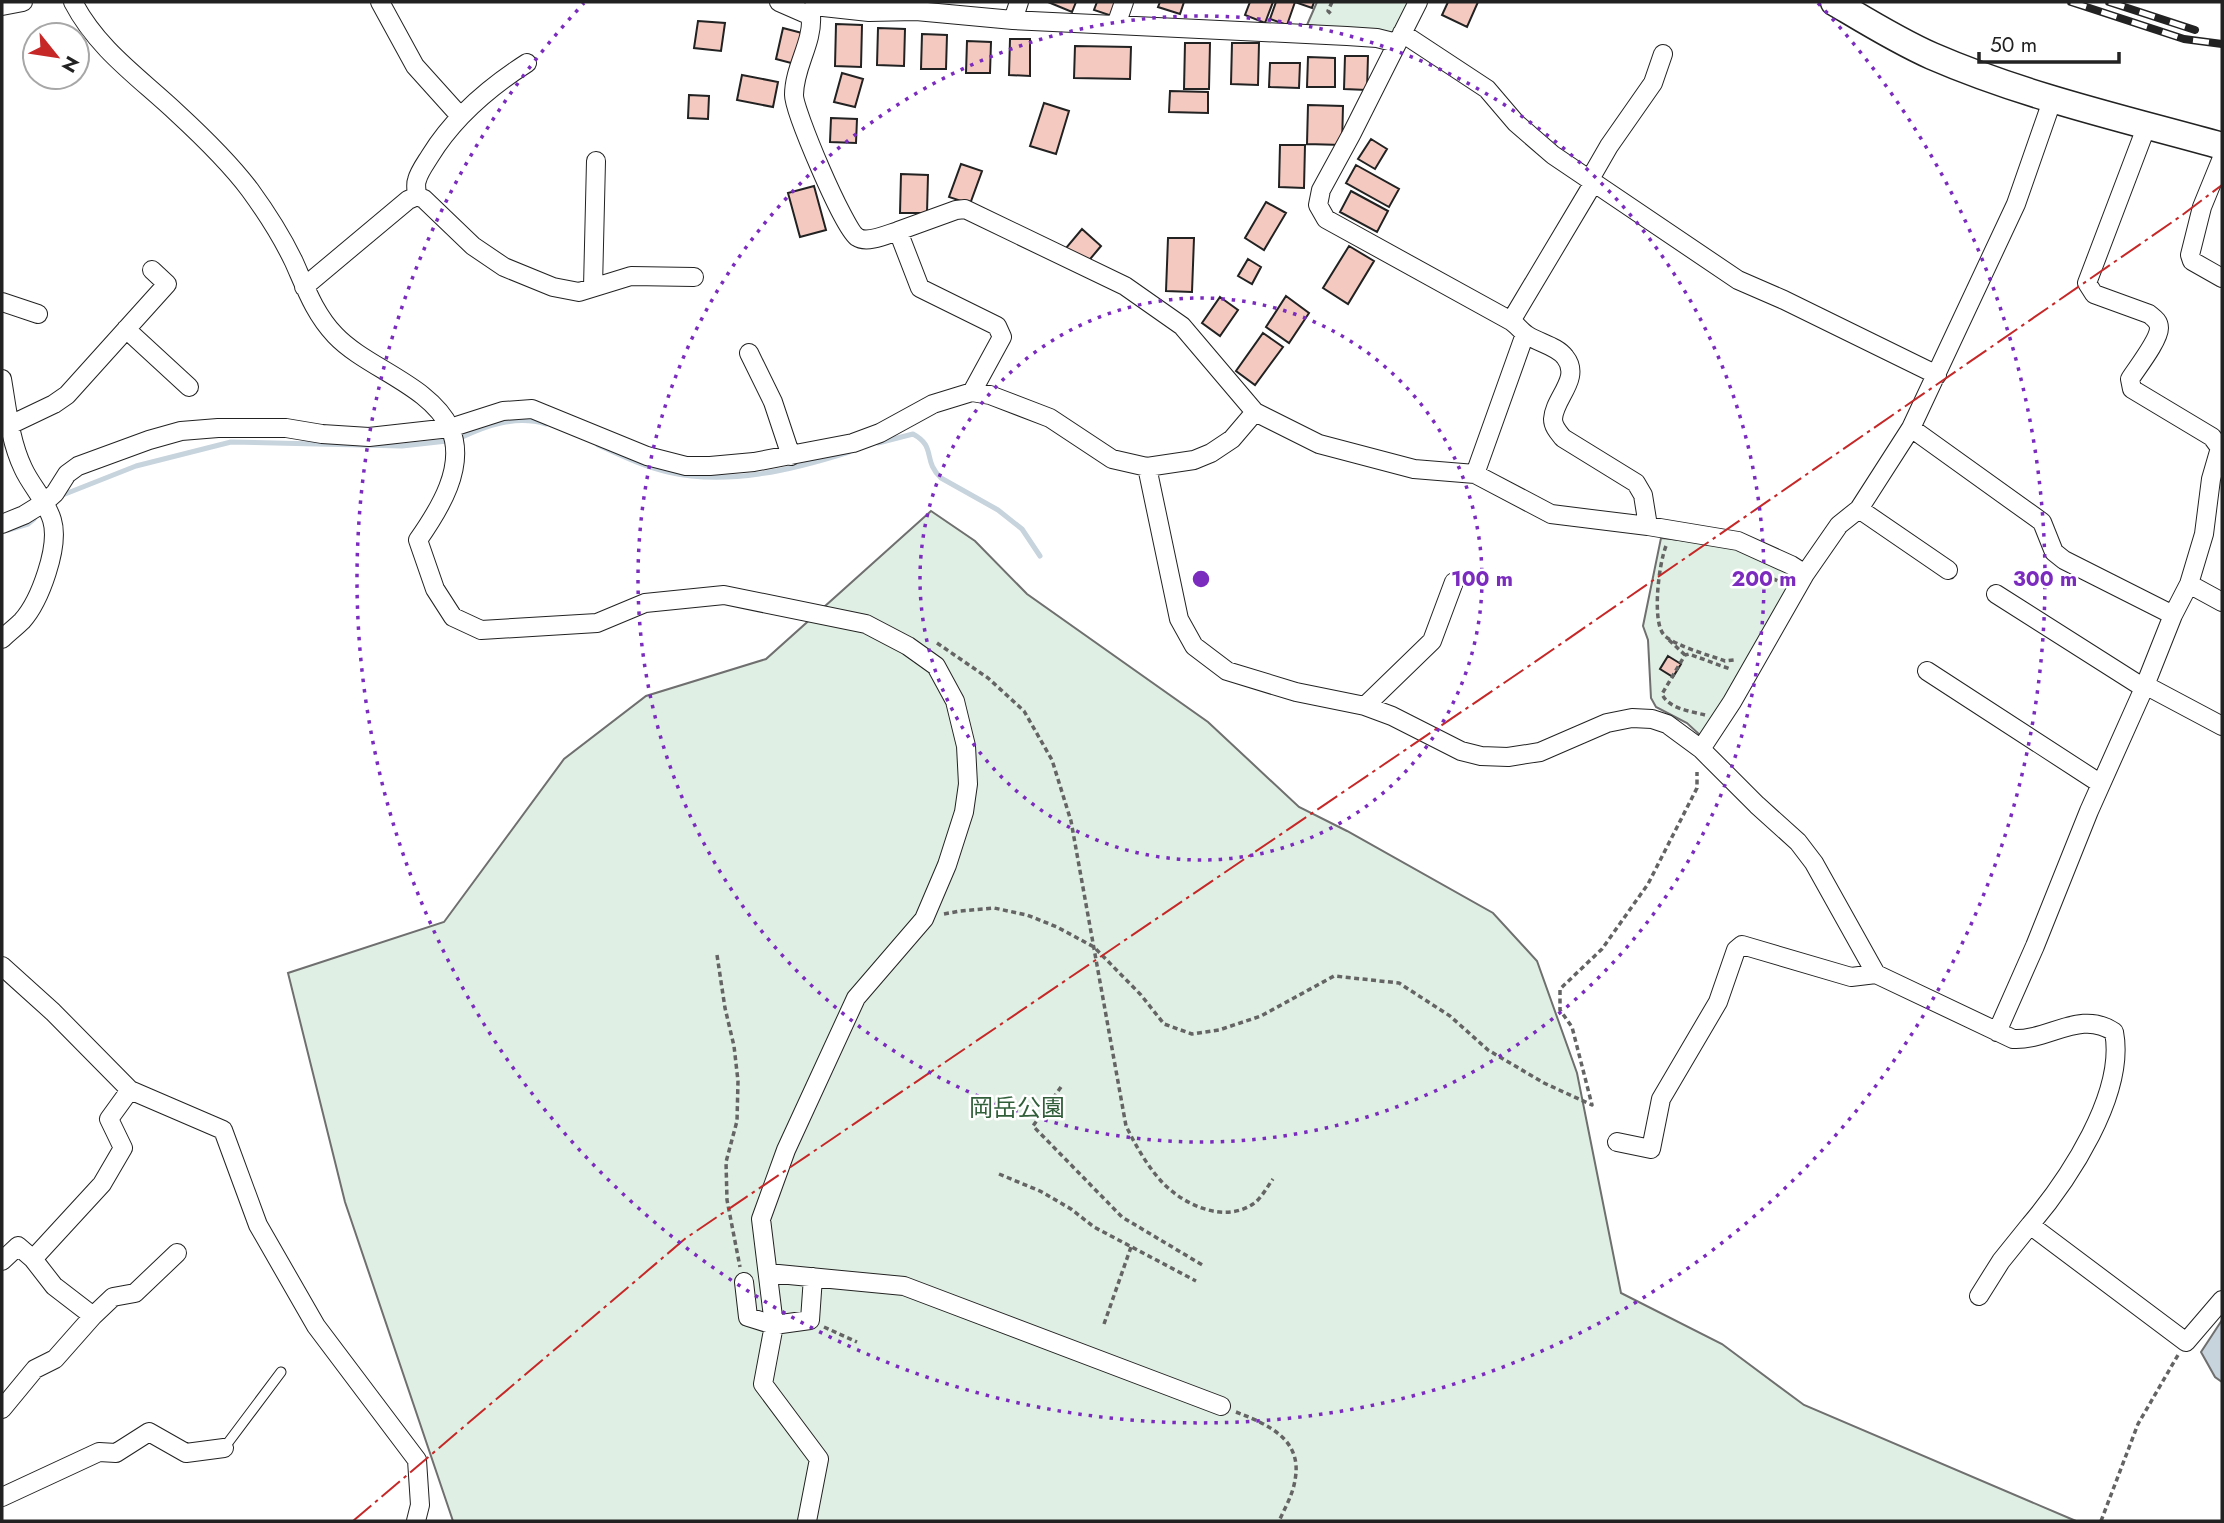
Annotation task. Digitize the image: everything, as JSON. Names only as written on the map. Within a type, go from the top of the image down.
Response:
[{"type":"main road","points":[[1834,2],[1880,30],[1981,75],[2053,99],[2222,146]]},
{"type":"street","points":[[2,6],[23,2]]},
{"type":"street","points":[[74,2],[93,32],[132,75],[176,112],[249,190],[276,229],[317,312],[336,335],[346,345],[403,382],[435,408],[450,428],[454,446],[451,478],[439,510],[418,540],[435,589],[453,617],[481,630],[597,623],[645,603],[723,595],[866,624],[908,646],[936,666],[955,701],[966,746],[968,784],[964,812],[947,865],[924,919],[856,998],[786,1150],[761,1219],[774,1325],[763,1384],[819,1459],[807,1521]]},
{"type":"street","points":[[380,2],[415,66],[460,116]]},
{"type":"street","points":[[779,2],[869,12],[917,6],[1013,20],[1399,38],[1487,89],[1537,143],[1738,280],[1937,375]]},
{"type":"street","points":[[1013,20],[1019,2]]},
{"type":"street","points":[[1116,25],[1124,2]]},
{"type":"street","points":[[1418,2],[1321,190],[1318,205],[1326,219],[1511,321],[1525,334],[1566,358],[1570,368],[1569,383],[1553,419],[1555,427],[1563,438],[1636,483],[1643,495],[1648,526]]},
{"type":"street","points":[[814,8],[793,91],[800,122],[833,196],[851,231],[857,237],[866,239],[898,231],[965,209],[1125,286],[1182,326],[1255,412],[1319,444],[1414,469],[1475,474],[1551,514],[1738,541],[1798,570]]},
{"type":"street","points":[[1511,321],[1592,181],[1653,83],[1663,54]]},
{"type":"street","points":[[417,197],[416,181],[439,142],[460,116],[482,95],[527,63]]},
{"type":"street","points":[[1701,749],[1720,721],[1798,570],[1839,525],[1858,509],[1911,428],[2016,204],[2053,99]]},
{"type":"street","points":[[1997,1032],[2173,615],[2189,584],[2204,534],[2211,479],[2221,447],[2212,437],[2132,389],[2130,379],[2157,337],[2159,328],[2156,320],[2149,314],[2094,294],[2087,283],[2147,125]]},
{"type":"street","points":[[2222,158],[2202,207],[2190,255],[2197,265],[2222,278]]},
{"type":"street","points":[[593,287],[596,161]]},
{"type":"street","points":[[304,286],[408,200],[417,197],[424,199],[473,246],[503,267],[553,287],[579,292],[631,275],[694,277]]},
{"type":"street","points":[[898,231],[920,288],[997,326],[1001,331],[1002,337],[972,392]]},
{"type":"street","points":[[10,425],[61,400],[127,329],[173,289],[152,270]]},
{"type":"street","points":[[2,302],[38,314]]},
{"type":"street","points":[[127,329],[189,387]]},
{"type":"street","points":[[1475,474],[1525,334]]},
{"type":"street","points":[[749,353],[773,402],[791,456]]},
{"type":"street","points":[[2,379],[10,425],[23,469],[45,502],[52,521],[53,552],[30,609],[2,639]]},
{"type":"street","points":[[2,524],[45,502],[55,493],[67,474],[78,466],[181,431],[286,428],[369,437],[450,428],[503,411],[532,409],[647,456],[686,466],[754,462],[853,443],[880,433],[933,404],[972,392],[990,395],[1050,418],[1112,459],[1147,467],[1194,460],[1211,453],[1231,439],[1255,412]]},
{"type":"street","points":[[1911,428],[2042,522],[2054,552],[2064,560],[2173,615]]},
{"type":"street","points":[[1147,467],[1179,619],[1194,646],[1227,671],[1296,692],[1365,706],[1402,720],[1461,751],[1481,756],[1508,757],[1540,752],[1607,723],[1632,718],[1652,719],[1667,724],[1701,749],[1798,842],[1814,863],[1876,974]]},
{"type":"street","points":[[1858,509],[1948,570]]},
{"type":"street","points":[[1365,706],[1432,641],[1454,582]]},
{"type":"street","points":[[2189,584],[2222,602]]},
{"type":"street","points":[[1996,594],[2144,687],[2222,726]]},
{"type":"street","points":[[1927,671],[2101,784]]},
{"type":"street","points":[[1616,1142],[1651,1149],[1661,1098],[1718,1002],[1736,950],[1742,945],[1851,977],[1876,974],[2013,1039],[2026,1040],[2073,1024],[2107,1027],[2115,1032],[2116,1043],[2116,1070],[2107,1099],[2068,1175],[2001,1261],[1979,1296]]},
{"type":"street","points":[[2,966],[53,1012],[130,1090],[223,1130],[258,1225],[316,1326],[417,1460],[420,1506],[416,1521]]},
{"type":"street","points":[[33,1259],[103,1184],[123,1148],[109,1119],[130,1090]]},
{"type":"street","points":[[2030,1225],[2186,1342],[2222,1300]]},
{"type":"street","points":[[2,1261],[18,1246],[33,1259],[54,1286],[93,1316]]},
{"type":"street","points":[[2,1409],[35,1369],[55,1359],[113,1297],[135,1293],[177,1253]]},
{"type":"street","points":[[768,1273],[904,1286],[1221,1406]]},
{"type":"street","points":[[744,1282],[748,1317],[774,1325],[810,1320],[813,1277]]},
{"type":"street","points":[[2,1497],[99,1452],[117,1453],[149,1432],[186,1454],[224,1447]]},
{"type":"lane","points":[[224,1447],[281,1372]]},
{"type":"path","points":[[1332,2],[1328,11],[1330,15],[1337,17]]},
{"type":"path","points":[[1674,544],[1666,546],[1664,552],[1658,587],[1659,628],[1685,655],[1693,655],[1734,673]]},
{"type":"path","points":[[1756,571],[1780,582],[1798,570]]},
{"type":"path","points":[[1668,638],[1725,661],[1738,657]]},
{"type":"path","points":[[931,639],[988,678],[1024,711],[1052,761],[1071,821],[1126,1126],[1143,1158],[1163,1183],[1190,1203],[1214,1213],[1236,1212],[1254,1204],[1273,1179]]},
{"type":"path","points":[[1685,655],[1662,694],[1666,702],[1720,721]]},
{"type":"path","points":[[924,919],[960,911],[994,908],[1057,927],[1094,947],[1141,995],[1164,1024],[1192,1034],[1219,1030],[1261,1016],[1334,976],[1398,983],[1450,1016],[1488,1050],[1544,1083],[1592,1105],[1572,1027],[1560,1010],[1560,989],[1602,949],[1648,884],[1697,788],[1697,769]]},
{"type":"path","points":[[717,955],[738,1081],[737,1121],[726,1162],[727,1200],[744,1282]]},
{"type":"path","points":[[1061,1087],[1033,1126],[1122,1217],[1204,1266]]},
{"type":"path","points":[[999,1174],[1040,1191],[1094,1227],[1196,1281]]},
{"type":"path","points":[[1104,1324],[1131,1246]]},
{"type":"path","points":[[810,1320],[857,1342]]},
{"type":"path","points":[[2101,1521],[2138,1424],[2186,1342]]},
{"type":"path","points":[[1221,1406],[1269,1424],[1286,1439],[1295,1460],[1296,1479],[1279,1521]]},
{"type":"green space","points":[[1317,2],[1409,2],[1393,33],[1307,25]]},
{"type":"green space","name":"岡岳公園","points":[[931,511],[975,541],[1027,594],[1208,722],[1299,807],[1493,913],[1537,961],[1577,1073],[1621,1293],[1722,1344],[1804,1405],[2076,1521],[453,1521],[345,1202],[288,973],[444,922],[564,759],[646,696],[766,659]]},
{"type":"green space","points":[[1661,538],[1728,545],[1795,576],[1755,651],[1701,736],[1687,723],[1656,707],[1651,698],[1648,640],[1643,626]]},
{"type":"shaded area","points":[[2222,1320],[2222,1382],[2215,1377],[2201,1352]]},
{"type":"building","points":[[1048,2],[1076,2],[1072,12]]},
{"type":"building","points":[[1097,2],[1117,2],[1112,16],[1094,10]]},
{"type":"building","points":[[1160,2],[1184,2],[1180,14],[1158,7]]},
{"type":"building","points":[[1250,2],[1273,2],[1265,23],[1245,15]]},
{"type":"building","points":[[1276,2],[1295,2],[1287,25],[1270,19]]},
{"type":"building","points":[[1295,2],[1314,2],[1312,8]]},
{"type":"building","points":[[1448,2],[1478,2],[1467,27],[1442,15]]},
{"type":"building","points":[[698,21],[725,23],[721,51],[694,48]]},
{"type":"building","points":[[836,24],[862,25],[861,67],[835,66]]},
{"type":"building","points":[[783,28],[802,33],[795,64],[776,59]]},
{"type":"building","points":[[878,28],[905,29],[904,66],[877,65]]},
{"type":"building","points":[[922,34],[947,35],[946,69],[921,69]]},
{"type":"building","points":[[1010,39],[1030,39],[1030,76],[1009,75]]},
{"type":"building","points":[[967,41],[991,42],[990,73],[966,73]]},
{"type":"building","points":[[1185,43],[1210,43],[1209,89],[1184,89]]},
{"type":"building","points":[[1232,43],[1259,43],[1258,85],[1231,84]]},
{"type":"building","points":[[1075,46],[1131,47],[1130,79],[1074,78]]},
{"type":"building","points":[[1345,56],[1368,56],[1367,90],[1344,89]]},
{"type":"building","points":[[1308,57],[1335,58],[1335,87],[1307,87]]},
{"type":"building","points":[[1270,63],[1300,63],[1299,88],[1269,87]]},
{"type":"building","points":[[842,73],[863,79],[855,107],[834,102]]},
{"type":"building","points":[[742,75],[778,82],[773,107],[737,100]]},
{"type":"building","points":[[1170,91],[1208,92],[1208,113],[1169,112]]},
{"type":"building","points":[[689,95],[709,96],[708,119],[688,118]]},
{"type":"building","points":[[1044,103],[1069,111],[1056,154],[1030,146]]},
{"type":"building","points":[[1308,105],[1343,106],[1342,145],[1307,144]]},
{"type":"building","points":[[831,118],[857,119],[856,143],[830,142]]},
{"type":"building","points":[[1371,139],[1387,149],[1375,169],[1358,159]]},
{"type":"building","points":[[1280,145],[1305,145],[1304,188],[1279,187]]},
{"type":"building","points":[[961,164],[982,171],[970,204],[949,197]]},
{"type":"building","points":[[1356,165],[1399,189],[1389,207],[1346,183]]},
{"type":"building","points":[[901,174],[928,175],[927,213],[900,213]]},
{"type":"building","points":[[814,186],[826,230],[800,237],[788,193]]},
{"type":"building","points":[[1351,191],[1388,211],[1377,232],[1340,212]]},
{"type":"building","points":[[1266,202],[1286,213],[1264,250],[1245,238]]},
{"type":"building","points":[[1082,229],[1101,246],[1086,264],[1066,248]]},
{"type":"building","points":[[1168,238],[1194,238],[1192,292],[1166,291]]},
{"type":"building","points":[[1349,246],[1374,261],[1348,304],[1323,288]]},
{"type":"building","points":[[1248,259],[1261,267],[1252,284],[1238,276]]},
{"type":"building","points":[[1286,296],[1309,313],[1289,343],[1266,327]]},
{"type":"building","points":[[1220,297],[1238,310],[1220,336],[1202,323]]},
{"type":"building","points":[[1263,333],[1283,347],[1255,385],[1236,371]]},
{"type":"building","points":[[1668,656],[1681,664],[1673,677],[1660,669]]},
{"type":"waterway","points":[[460,438],[481,429],[513,421],[546,424]]},
{"type":"waterway","points":[[878,443],[913,434],[925,444],[932,465],[941,478],[998,510],[1022,529],[1040,556]]},
{"type":"waterway","points":[[60,496],[136,466],[231,442],[402,446],[447,441]]},
{"type":"waterway","points":[[598,445],[659,470],[713,477],[736,477],[782,470],[849,452]]},
{"type":"waterway","points":[[8,530],[28,524],[34,519]]},
{"type":"railway","points":[[2071,2],[2184,39],[2222,44]]},
{"type":"railway","points":[[2109,2],[2195,30]]},
{"type":"power","points":[[353,1521],[686,1238],[1526,668],[2222,185]]}]
